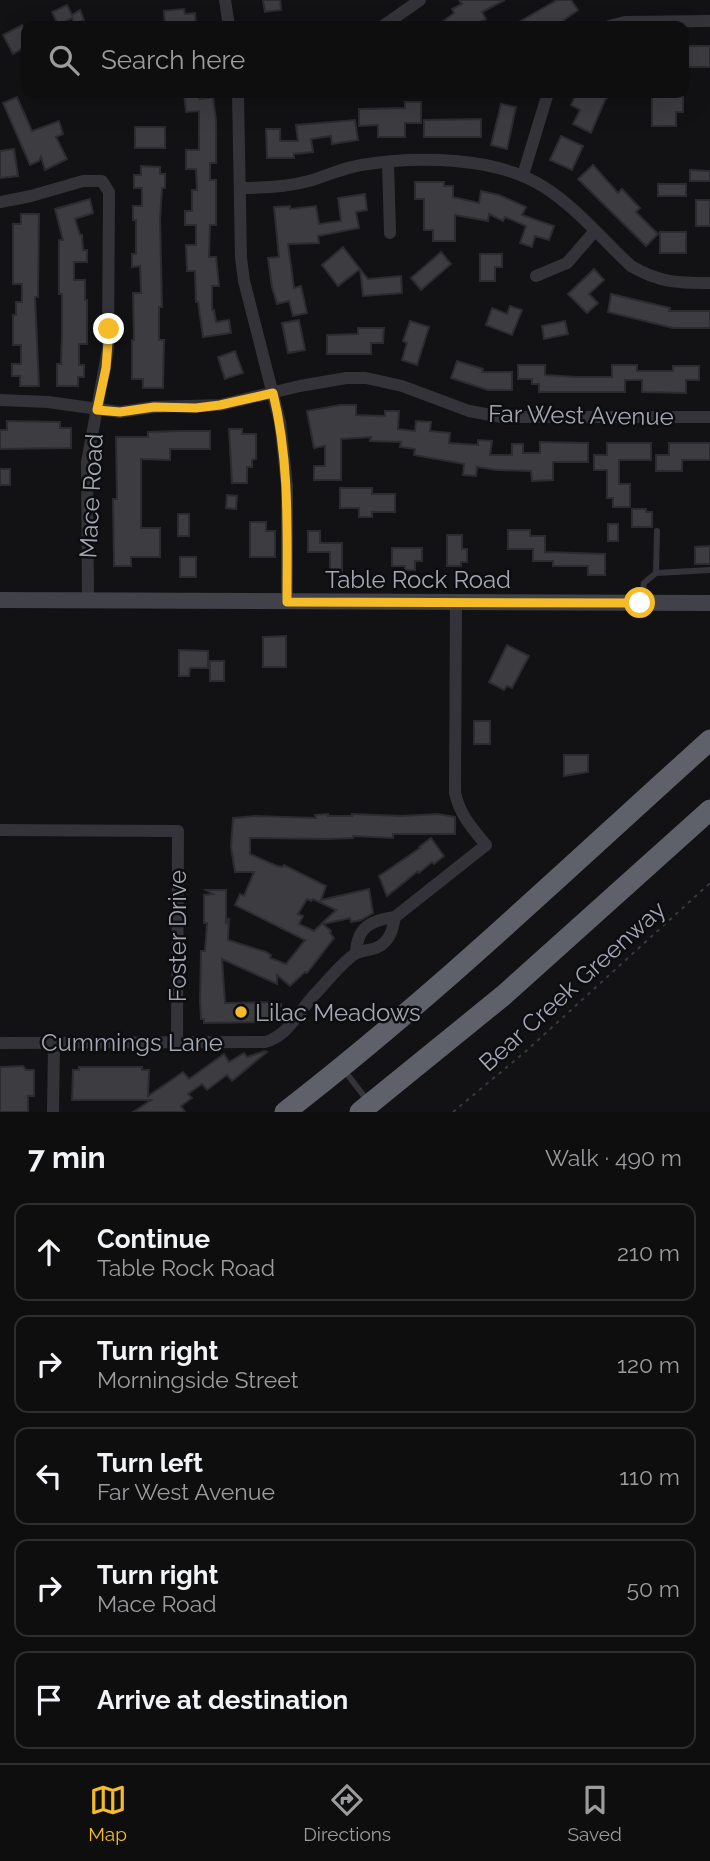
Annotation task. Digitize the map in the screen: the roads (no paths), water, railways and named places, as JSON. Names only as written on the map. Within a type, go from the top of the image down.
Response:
[{"type":"highway","points":[[285,1112],[464,963],[710,740]]},
{"type":"highway","points":[[365,1108],[505,995],[710,810]]},
{"type":"main road","name":"Table Rock Road","points":[[0,600],[710,603]]},
{"type":"street","points":[[225,0],[228,21]]},
{"type":"street","points":[[390,21],[420,0]]},
{"type":"street","points":[[689,21],[710,21]]},
{"type":"street","points":[[238,98],[240,258],[280,422],[287,486],[287,602]]},
{"type":"street","points":[[523,175],[546,98]]},
{"type":"street","points":[[240,188],[287,186],[359,166],[388,162],[470,163],[523,175],[545,188],[566,204],[631,267],[647,276],[675,283],[710,283]]},
{"type":"street","points":[[388,162],[390,233]]},
{"type":"street","name":"Mace Road","points":[[0,202],[83,181],[96,180],[107,185],[110,199],[108,339],[106,368],[87,462],[88,600]]},
{"type":"street","points":[[536,276],[567,263],[594,232]]},
{"type":"street","name":"Far West Avenue","points":[[0,400],[48,402],[120,412],[154,407],[196,408],[346,378],[402,386],[469,411],[502,417],[710,417]]},
{"type":"street","points":[[395,917],[391,934],[384,943],[374,950],[356,953],[356,939],[366,926],[377,919],[395,917],[486,845],[458,807],[455,793],[456,602]]},
{"type":"street","name":"Foster Drive","points":[[0,830],[178,831],[177,1042]]},
{"type":"street","name":"Cummings Lane","points":[[0,1043],[274,1040],[284,1032],[304,1005],[356,953]]},
{"type":"street","points":[[53,1112],[54,1042]]},
{"type":"lane","points":[[656,573],[657,531]]},
{"type":"lane","points":[[640,603],[644,583],[656,573],[710,570]]},
{"type":"lane","points":[[341,1066],[365,1108]]},
{"type":"place","name":"Lilac Meadows","points":[[241,1012]]}]
